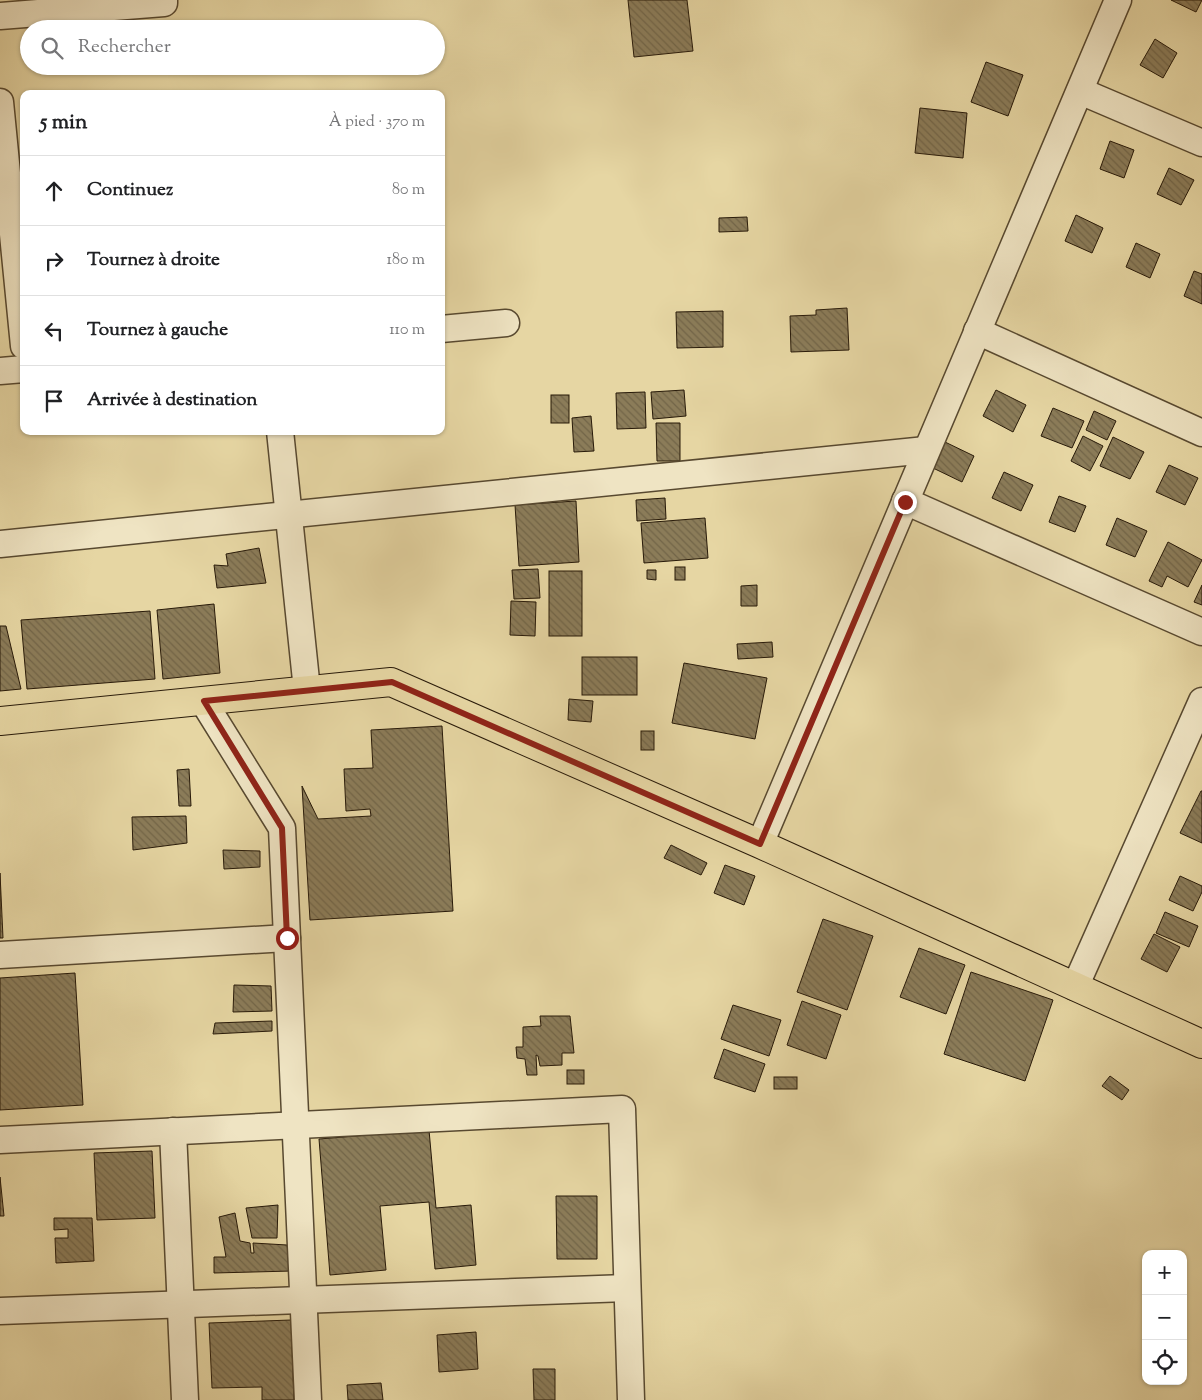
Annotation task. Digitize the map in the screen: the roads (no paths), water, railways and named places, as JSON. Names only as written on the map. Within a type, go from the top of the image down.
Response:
[{"type":"main road","points":[[0,721],[392,682],[760,844],[1202,1044]]},
{"type":"street","points":[[0,16],[164,3],[164,0]]},
{"type":"street","points":[[760,844],[1118,0]]},
{"type":"street","points":[[1080,91],[1202,144]]},
{"type":"street","points":[[0,102],[20,305]]},
{"type":"street","points":[[445,329],[506,323]]},
{"type":"street","points":[[977,331],[1202,433]]},
{"type":"street","points":[[0,371],[20,369]]},
{"type":"street","points":[[280,435],[308,690]]},
{"type":"street","points":[[0,544],[926,450]]},
{"type":"street","points":[[905,502],[1202,632]]},
{"type":"street","points":[[204,701],[282,828],[308,1400]]},
{"type":"street","points":[[1075,987],[1202,701]]},
{"type":"street","points":[[0,954],[287,938]]},
{"type":"street","points":[[0,1140],[622,1109],[631,1400]]},
{"type":"street","points":[[173,1131],[185,1400]]},
{"type":"street","points":[[0,1311],[627,1288]]}]
